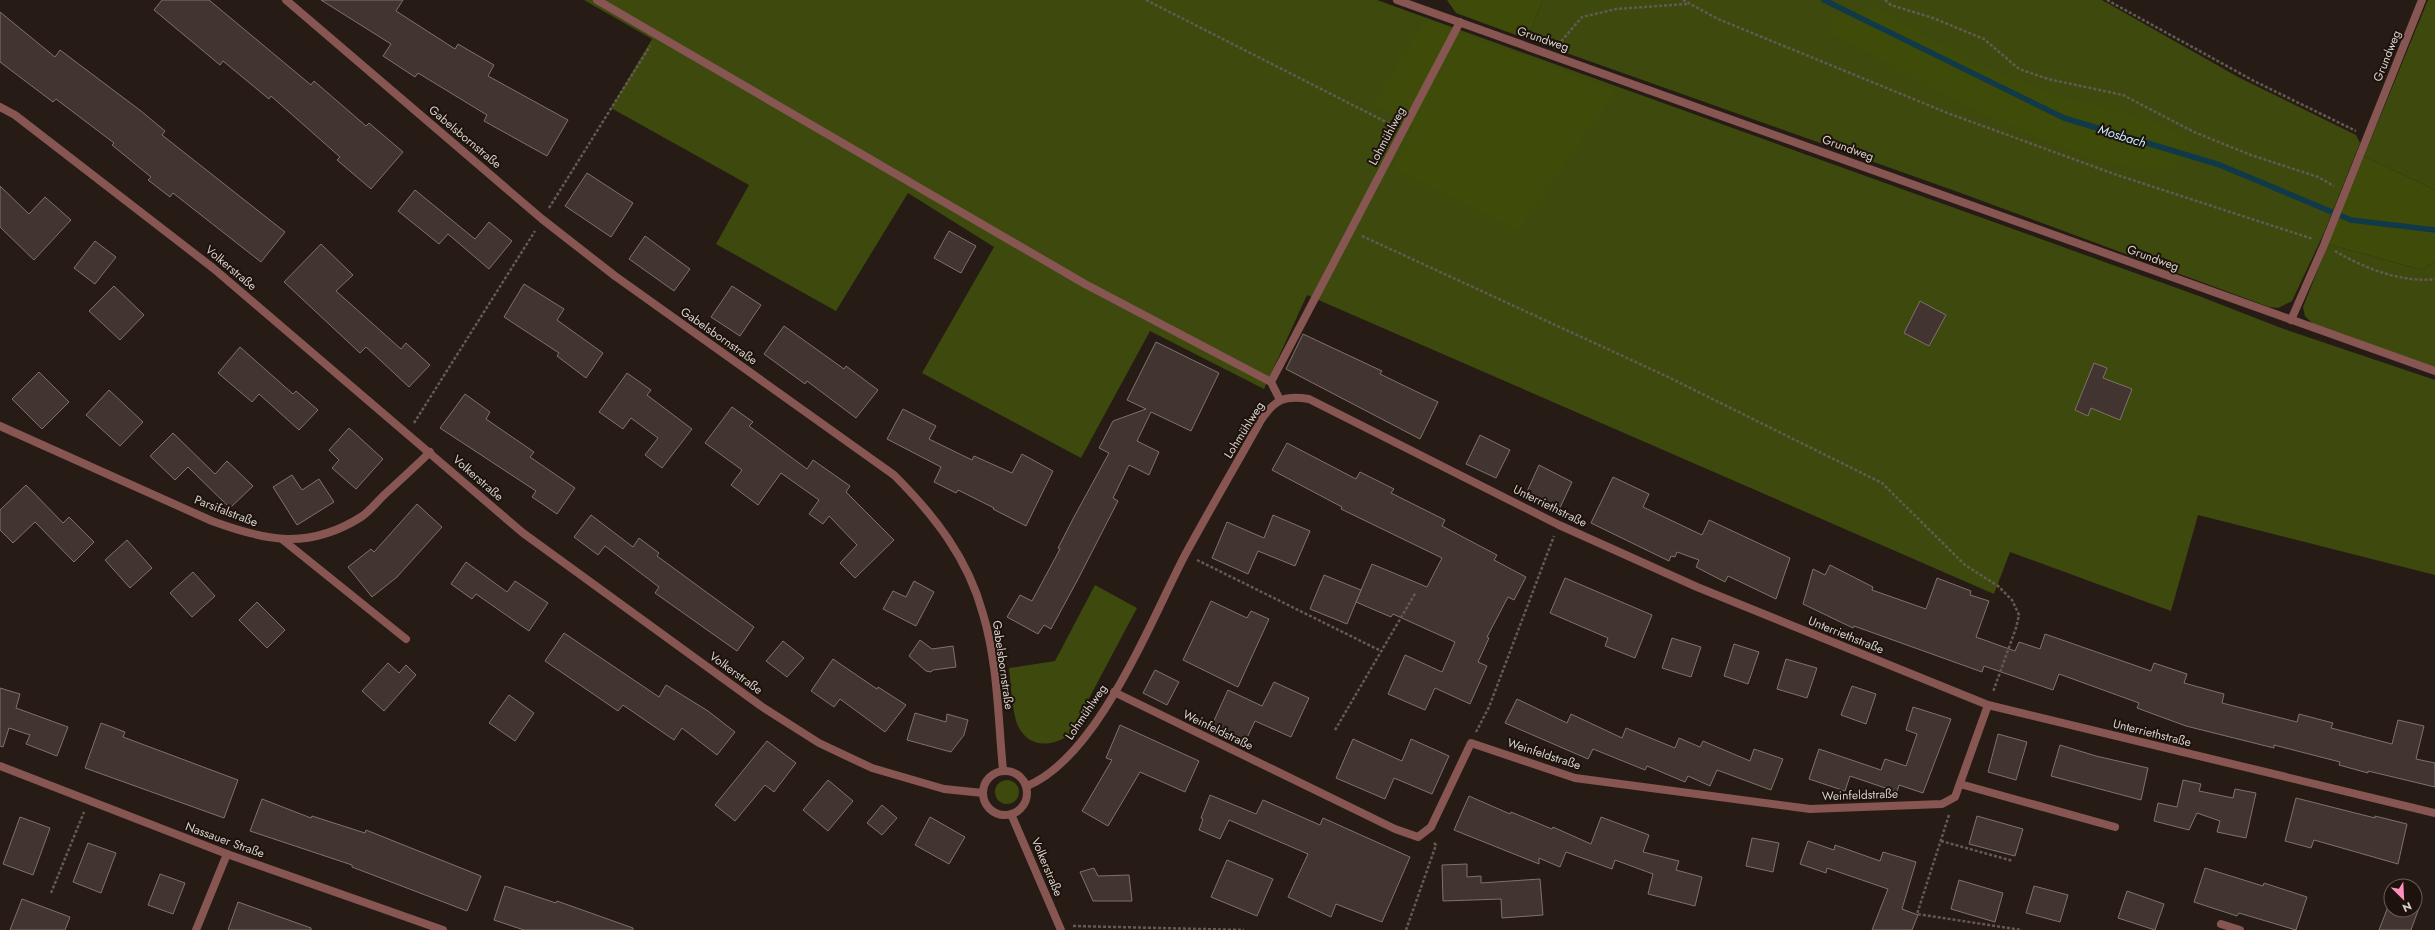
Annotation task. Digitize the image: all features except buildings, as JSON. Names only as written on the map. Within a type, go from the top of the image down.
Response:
[{"type":"street","name":"Gabelsbornstraße","points":[[286,0],[542,219],[684,326],[894,475],[924,504],[949,538],[962,562],[983,613],[992,654],[1003,770]]},
{"type":"street","points":[[597,0],[1084,284],[1271,382]]},
{"type":"street","name":"Grundweg","points":[[1397,0],[2435,371]]},
{"type":"street","name":"Grundweg","points":[[2291,320],[2324,245],[2422,0]]},
{"type":"street","name":"Lohmühlweg","points":[[1026,786],[1042,780],[1072,754],[1087,736],[1114,692],[1186,554],[1261,420],[1270,407],[1280,400],[1271,382],[1460,22]]},
{"type":"street","name":"Volkerstraße","points":[[0,106],[15,115],[213,268],[408,433],[523,533],[761,706],[819,743],[872,768],[944,789],[983,793]]},
{"type":"street","name":"Unterriethstraße","points":[[1280,400],[1294,396],[1310,399],[1559,524],[1697,587],[1988,705],[2435,813]]},
{"type":"street","name":"Parsifalstraße","points":[[0,426],[212,521],[248,534],[283,540],[313,536],[337,530],[362,516],[430,452]]},
{"type":"street","points":[[283,540],[406,639]]},
{"type":"street","name":"Weinfeldstraße","points":[[1114,692],[1395,829],[1418,836],[1425,832]]},
{"type":"street","points":[[1955,797],[1988,705]]},
{"type":"street","points":[[1425,832],[1431,827],[1471,743]]},
{"type":"street","name":"Weinfeldstraße","points":[[1471,743],[1574,778],[1810,809],[1942,804],[1955,797]]},
{"type":"street","name":"Nassauer Straße","points":[[0,766],[227,854],[425,927],[443,930]]},
{"type":"street","points":[[1003,770],[1020,776],[1026,786],[1026,800],[1023,806],[1011,814],[1004,815],[992,811],[984,800],[983,793],[986,780],[997,772],[1003,770]]},
{"type":"street","points":[[1960,784],[2115,827]]},
{"type":"street","name":"Volkerstraße","points":[[1011,814],[1060,928]]},
{"type":"street","points":[[196,930],[227,854]]},
{"type":"street","points":[[2221,924],[2240,930]]},
{"type":"path","points":[[1146,0],[1404,131]]},
{"type":"path","points":[[1683,0],[1688,4],[1725,22],[1950,114],[2117,175],[2251,218],[2324,245],[2348,259],[2397,276],[2420,281],[2435,279]]},
{"type":"path","points":[[1885,0],[1891,5],[1933,18],[1984,39],[2019,69],[2048,79],[2123,95],[2194,132],[2251,155],[2318,177],[2345,192]]},
{"type":"path","points":[[2107,0],[2254,81],[2367,137]]},
{"type":"path","points":[[1554,55],[1561,39],[1582,17],[1616,9],[1688,4]]},
{"type":"path","points":[[408,433],[657,36]]},
{"type":"path","points":[[1351,231],[1666,376],[1882,483],[1965,565],[1998,586],[2012,600],[2019,615],[2016,628],[1988,705]]},
{"type":"path","points":[[1471,743],[1489,708],[1559,524]]},
{"type":"path","points":[[1186,554],[1381,650]]},
{"type":"path","points":[[1335,730],[1416,592]]},
{"type":"path","points":[[1955,797],[1917,914],[2022,930]]},
{"type":"path","points":[[51,893],[89,800]]},
{"type":"path","points":[[1406,930],[1436,845],[1425,832]]},
{"type":"path","points":[[1941,841],[2013,862]]},
{"type":"path","points":[[1060,928],[1244,930]]},
{"type":"green space","points":[[584,0],[1377,0],[2199,296],[2281,328],[2435,380],[2435,575],[2198,515],[2171,611],[2010,552],[1994,594],[1307,295],[1264,389],[1150,331],[1081,458],[922,373],[994,247],[908,193],[836,311],[716,244],[749,185],[611,108],[652,39]]},
{"type":"green space","points":[[1447,0],[1543,0],[1527,39],[1456,13]]},
{"type":"green space","points":[[1543,0],[2102,0],[2238,77],[2356,135],[2360,143],[2324,233],[2292,301],[2278,308],[2269,307],[1958,192],[1527,39]]},
{"type":"green space","points":[[2428,0],[2435,0],[2435,190],[2364,156]]},
{"type":"green space","points":[[1874,6],[1974,63],[2051,93],[2164,124],[2189,143],[2179,167],[2149,171],[2092,160],[1981,114],[1828,32],[1833,17]]},
{"type":"green space","points":[[1425,20],[1617,90],[1518,231],[1394,169],[1414,125],[1373,104]]},
{"type":"green space","points":[[2364,156],[2435,190],[2435,261],[2422,270],[2328,244]]},
{"type":"green space","points":[[2328,244],[2422,270],[2435,261],[2435,367],[2313,324],[2305,316],[2303,307]]},
{"type":"green space","points":[[1095,585],[1137,608],[1070,734],[1049,743],[1042,744],[1035,742],[1028,739],[1018,726],[1013,706],[1009,668],[1055,661]]},
{"type":"green space","points":[[1007,780],[1015,784],[1019,792],[1015,800],[1007,804],[999,800],[995,792],[999,784]]},
{"type":"waterway","name":"Mosbach","points":[[1824,0],[2064,118],[2220,165],[2351,220],[2435,230]]}]
